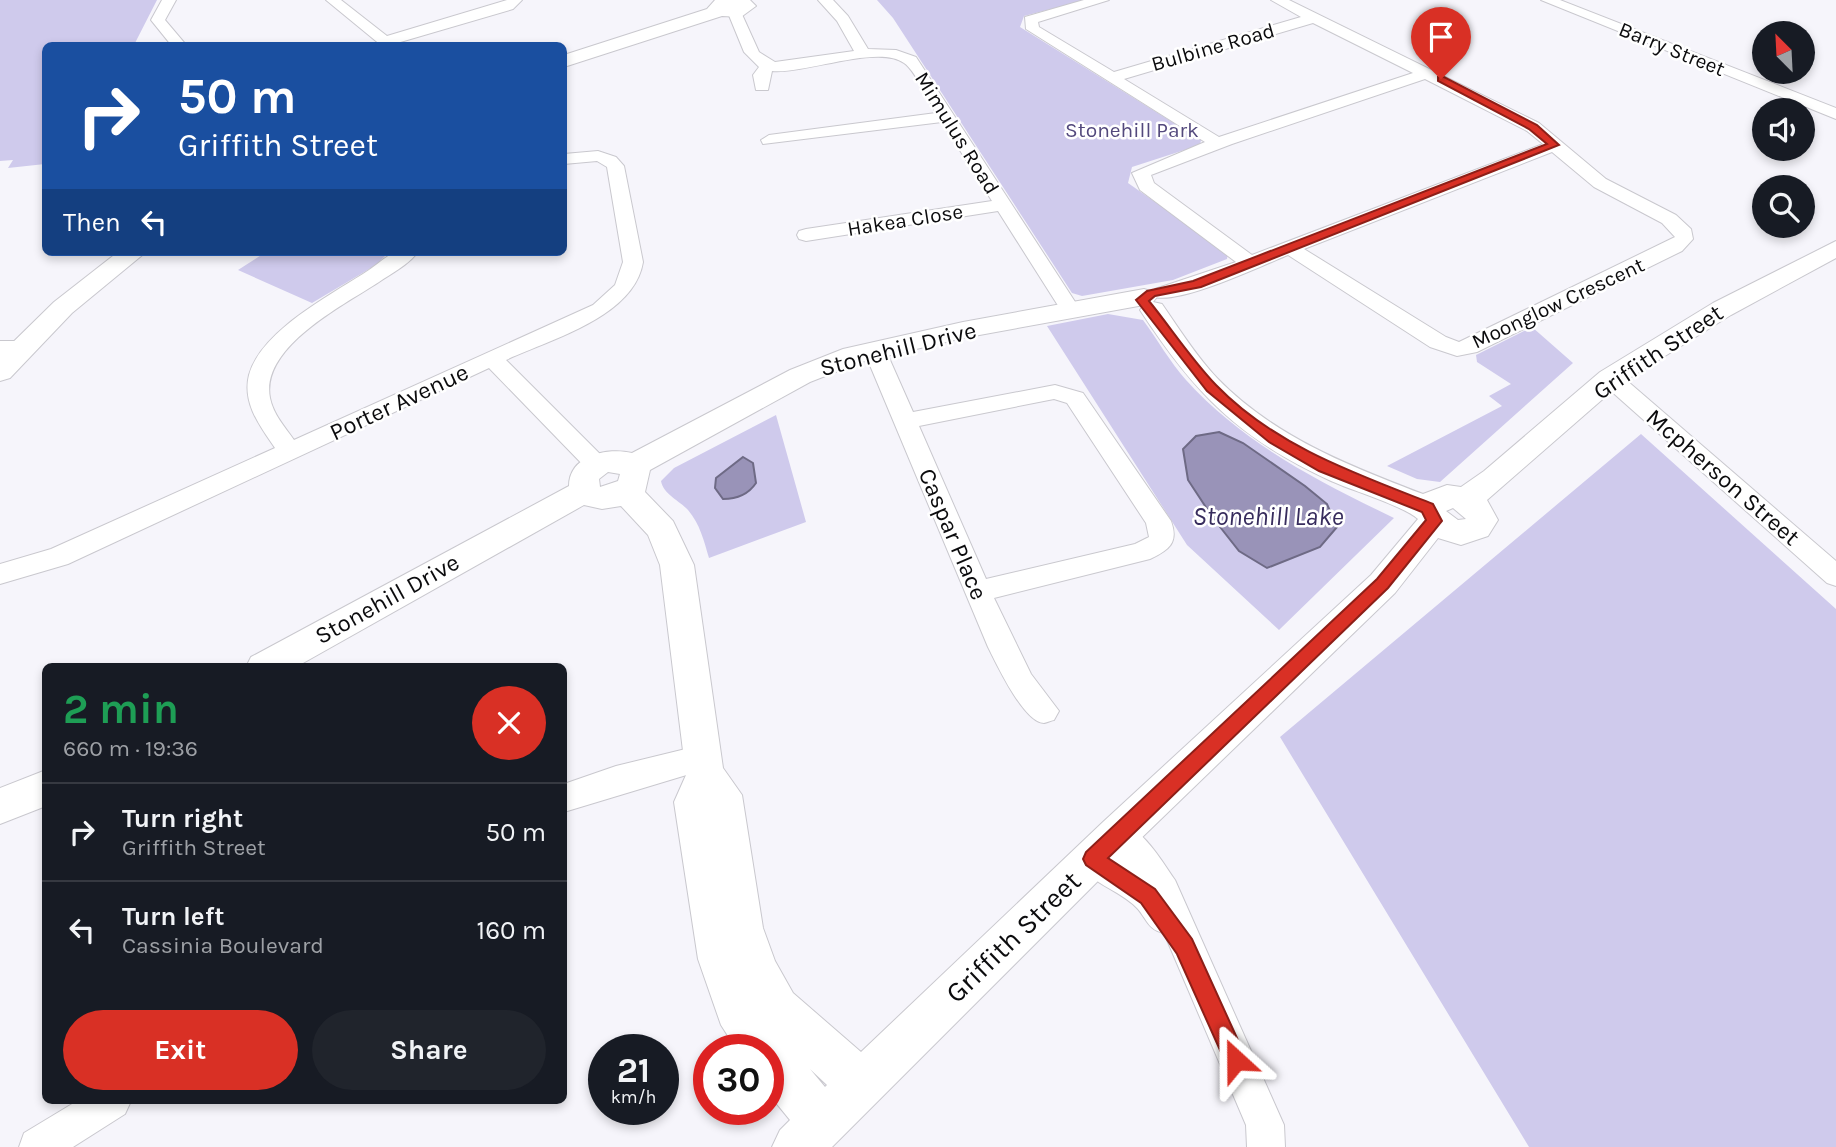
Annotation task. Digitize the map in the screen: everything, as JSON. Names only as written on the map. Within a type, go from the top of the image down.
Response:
[{"type":"street","points":[[169,0],[158,20],[177,42]]},
{"type":"street","points":[[333,0],[358,22],[388,42]]},
{"type":"street","points":[[392,42],[508,6],[515,0]]},
{"type":"street","points":[[825,0],[843,19],[864,55]]},
{"type":"street","points":[[1101,0],[1046,13],[1030,20],[1033,29],[1218,143]]},
{"type":"street","points":[[1278,0],[1533,127],[1554,145],[1196,284],[1159,303],[1183,356],[1211,388],[1274,439],[1324,467],[1451,511]]},
{"type":"street","name":"Barry Street","points":[[1548,0],[1836,114]]},
{"type":"street","points":[[567,60],[734,5],[756,58],[768,65],[761,75],[762,87]]},
{"type":"street","name":"Bulbine Road","points":[[1112,77],[1314,18]]},
{"type":"street","name":"Mimulus Road","points":[[768,65],[864,55],[894,54],[911,60],[1071,311]]},
{"type":"street","points":[[1251,264],[1146,186],[1141,173],[1218,143],[1429,73]]},
{"type":"street","points":[[769,140],[947,116]]},
{"type":"street","name":"Moonglow Crescent","points":[[1290,248],[1438,342],[1457,349],[1477,343],[1675,247],[1684,239],[1680,227],[1600,183],[1554,145]]},
{"type":"street","name":"Porter Avenue","points":[[0,574],[59,557],[600,309],[625,290],[633,262],[615,166],[608,158],[601,156],[567,159]]},
{"type":"street","name":"Hakea Close","points":[[806,235],[1003,205]]},
{"type":"street","name":"Griffith Street","points":[[809,1134],[1382,584],[1451,511],[1495,479],[1610,378],[1722,309],[1836,248]]},
{"type":"street","points":[[0,372],[11,348],[128,256]]},
{"type":"street","points":[[290,451],[262,409],[258,391],[260,375],[268,360],[292,331],[311,316],[372,279],[403,256]]},
{"type":"street","name":"Stonehill Drive","points":[[630,479],[800,376],[853,355],[963,330],[1071,311],[1102,306],[1159,303]]},
{"type":"street","name":"Caspar Place","points":[[875,351],[1002,647],[1021,681],[1044,711]]},
{"type":"street","points":[[492,359],[590,478],[598,498],[630,479],[662,529],[677,565],[704,767],[694,802],[720,959],[737,1009],[753,1034]]},
{"type":"street","name":"Mcpherson Street","points":[[1610,378],[1836,576]]},
{"type":"street","points":[[906,421],[1055,392],[1075,398],[1158,521],[1163,534],[1160,543],[1141,552],[977,592]]},
{"type":"street","name":"Stonehill Drive","points":[[271,663],[590,478]]},
{"type":"street","points":[[567,796],[577,791],[704,767]]},
{"type":"street","points":[[704,767],[722,795],[742,928],[757,972],[777,1009],[861,1084]]},
{"type":"street","points":[[0,806],[42,789]]},
{"type":"street","points":[[1105,847],[1148,896],[1185,947],[1265,1125],[1266,1147]]},
{"type":"street","points":[[784,1086],[809,1134]]},
{"type":"street","points":[[38,1147],[107,1104]]},
{"type":"green space","points":[[0,0],[157,0],[136,42],[42,42],[42,164],[8,168],[13,160],[0,161]]},
{"type":"green space","name":"Stonehill Park","points":[[877,0],[1086,0],[1024,16],[1020,27],[1201,140],[1200,145],[1132,167],[1128,183],[1228,253],[1227,259],[1173,280],[1082,296],[1072,293],[893,18]]},
{"type":"green space","points":[[260,256],[385,256],[376,265],[312,303],[238,270]]},
{"type":"green space","points":[[1108,314],[1143,320],[1186,380],[1208,403],[1257,442],[1310,475],[1394,518],[1279,630],[1187,545],[1047,326]]},
{"type":"green space","points":[[1532,327],[1573,363],[1440,482],[1417,479],[1387,466],[1502,406],[1489,396],[1511,384],[1477,362],[1476,355]]},
{"type":"green space","points":[[776,415],[806,522],[709,558],[696,521],[685,507],[668,494],[661,481],[674,468]]},
{"type":"green space","points":[[1641,434],[1836,609],[1836,1147],[1529,1147],[1280,737]]},
{"type":"water","name":"Stonehill Lake","points":[[1219,432],[1243,443],[1327,504],[1337,527],[1320,547],[1267,568],[1239,551],[1188,480],[1183,449],[1196,436]]},
{"type":"water","points":[[743,457],[753,463],[756,483],[742,496],[723,499],[715,488],[716,478]]},
{"type":"route","points":[[1236,1060],[1185,947],[1148,896],[1093,859],[1382,584],[1434,521],[1428,508],[1324,467],[1274,439],[1211,388],[1183,356],[1153,310],[1146,307],[1142,300],[1151,293],[1162,293],[1196,284],[1554,145],[1533,127],[1441,79]]}]
